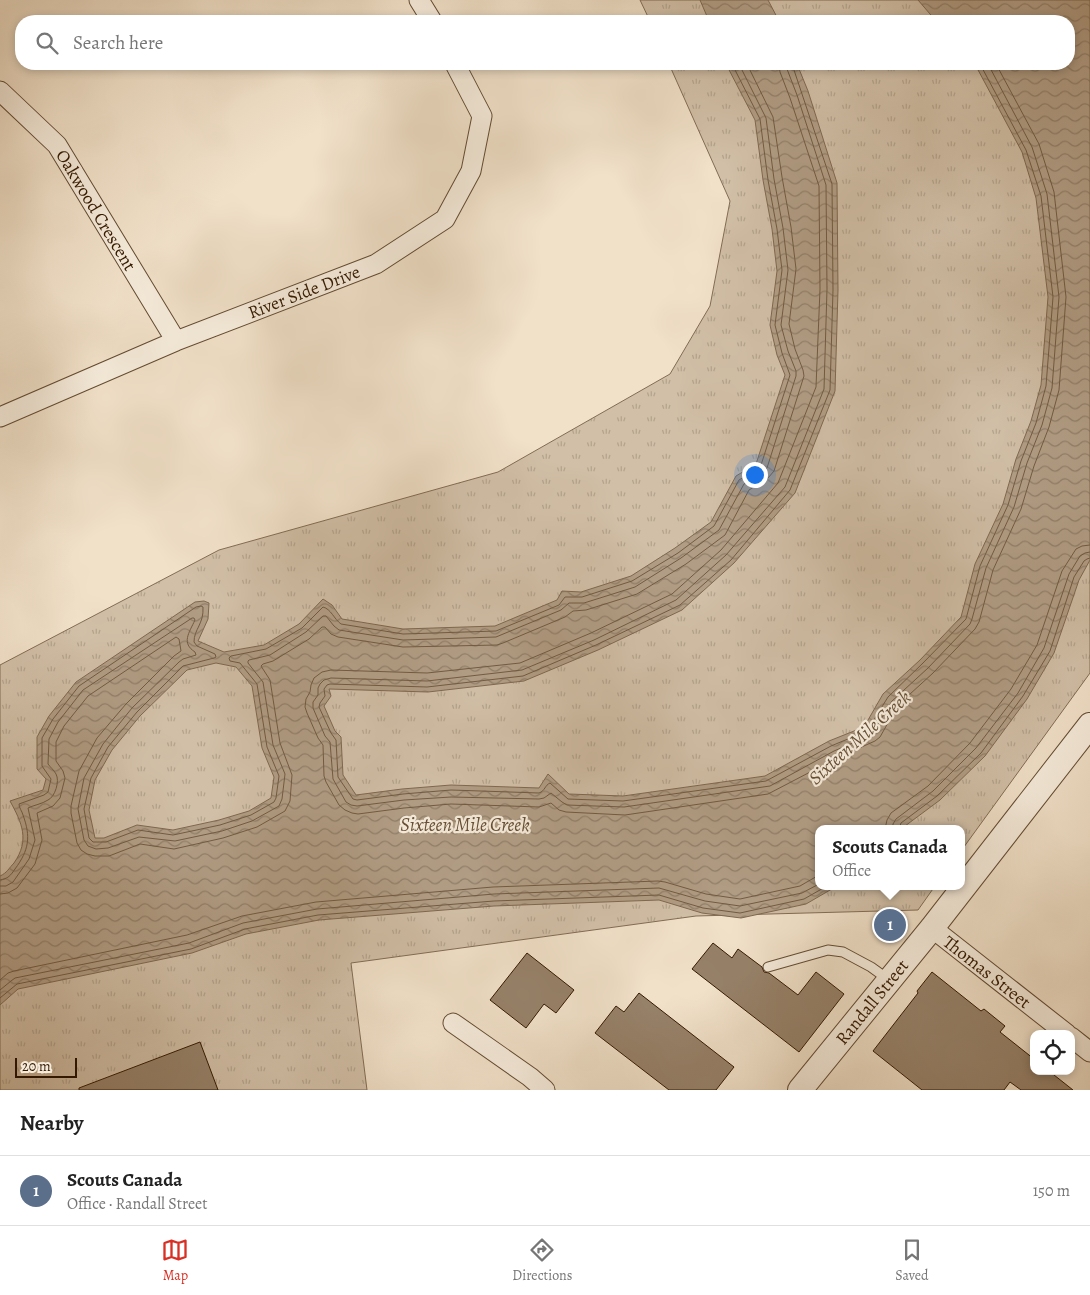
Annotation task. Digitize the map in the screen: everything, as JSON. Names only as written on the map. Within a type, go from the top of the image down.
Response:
[{"type":"street","points":[[419,0],[428,15]]},
{"type":"street","name":"River Side Drive","points":[[0,417],[176,342],[376,264],[445,219],[471,171],[482,116],[457,70]]},
{"type":"street","name":"Oakwood Crescent","points":[[0,90],[58,145],[176,342]]},
{"type":"street","name":"Randall Street","points":[[965,886],[1090,725]]},
{"type":"street","name":"Randall Street","points":[[800,1090],[962,890]]},
{"type":"street","name":"Thomas Street","points":[[932,928],[1062,1030]]},
{"type":"street","points":[[453,1023],[546,1090]]},
{"type":"street","points":[[1075,1040],[1090,1052]]},
{"type":"lane","points":[[768,967],[828,950],[843,952],[890,980]]},
{"type":"green space","points":[[640,0],[1090,0],[1090,673],[965,845],[965,825],[815,825],[815,890],[932,890],[918,910],[696,916],[351,963],[367,1090],[0,1090],[0,665],[219,550],[498,472],[670,374],[710,306],[730,201],[672,70],[1075,70],[1075,15],[647,15]]},
{"type":"water","points":[[700,0],[768,0],[776,15],[706,15]]},
{"type":"water","name":"Sixteen Mile Creek","points":[[918,0],[1090,0],[1090,560],[1079,580],[1054,653],[1027,699],[985,756],[940,800],[906,825],[815,825],[815,890],[830,890],[806,904],[741,918],[702,913],[659,900],[494,906],[319,920],[246,934],[192,953],[18,989],[0,1005],[0,876],[6,872],[19,855],[23,839],[21,824],[10,801],[43,790],[46,779],[37,769],[37,737],[49,716],[76,682],[195,602],[204,601],[209,603],[208,619],[198,641],[224,652],[264,645],[299,624],[323,599],[332,605],[342,619],[403,629],[495,626],[557,600],[562,591],[581,592],[631,576],[711,522],[736,476],[756,464],[785,375],[777,355],[770,325],[777,271],[755,120],[729,70],[799,70],[837,183],[838,290],[835,391],[795,493],[734,563],[682,610],[598,650],[524,681],[428,692],[329,689],[331,696],[324,706],[335,731],[341,737],[343,775],[356,795],[451,785],[539,788],[548,774],[569,794],[623,796],[765,776],[829,741],[864,727],[883,694],[920,660],[961,617],[975,564],[1003,504],[1041,385],[1048,297],[1036,198],[1022,152],[978,70],[1075,70],[1075,15],[931,15]],"holes":[[[216,663],[236,667],[252,686],[262,748],[274,777],[271,798],[249,811],[219,820],[173,830],[137,825],[104,838],[95,838],[89,810],[95,780],[112,750],[140,716],[187,670]]]},
{"type":"building","points":[[713,943],[732,958],[738,949],[762,967],[764,972],[769,973],[798,995],[816,972],[844,994],[799,1052],[692,969]]},
{"type":"building","points":[[527,953],[574,990],[556,1013],[544,1004],[526,1028],[490,1000]]},
{"type":"building","points":[[932,972],[981,1011],[984,1009],[1005,1026],[1000,1032],[1030,1056],[1030,1075],[1054,1075],[1073,1090],[1021,1090],[1010,1082],[1004,1090],[922,1090],[873,1051],[918,993],[917,991]]},
{"type":"building","points":[[639,993],[734,1067],[716,1090],[669,1090],[595,1033],[616,1006],[624,1012]]},
{"type":"building","points":[[200,1042],[218,1090],[79,1090],[79,1088]]},
{"type":"place","name":"Scouts Canada","points":[[890,925]]}]
